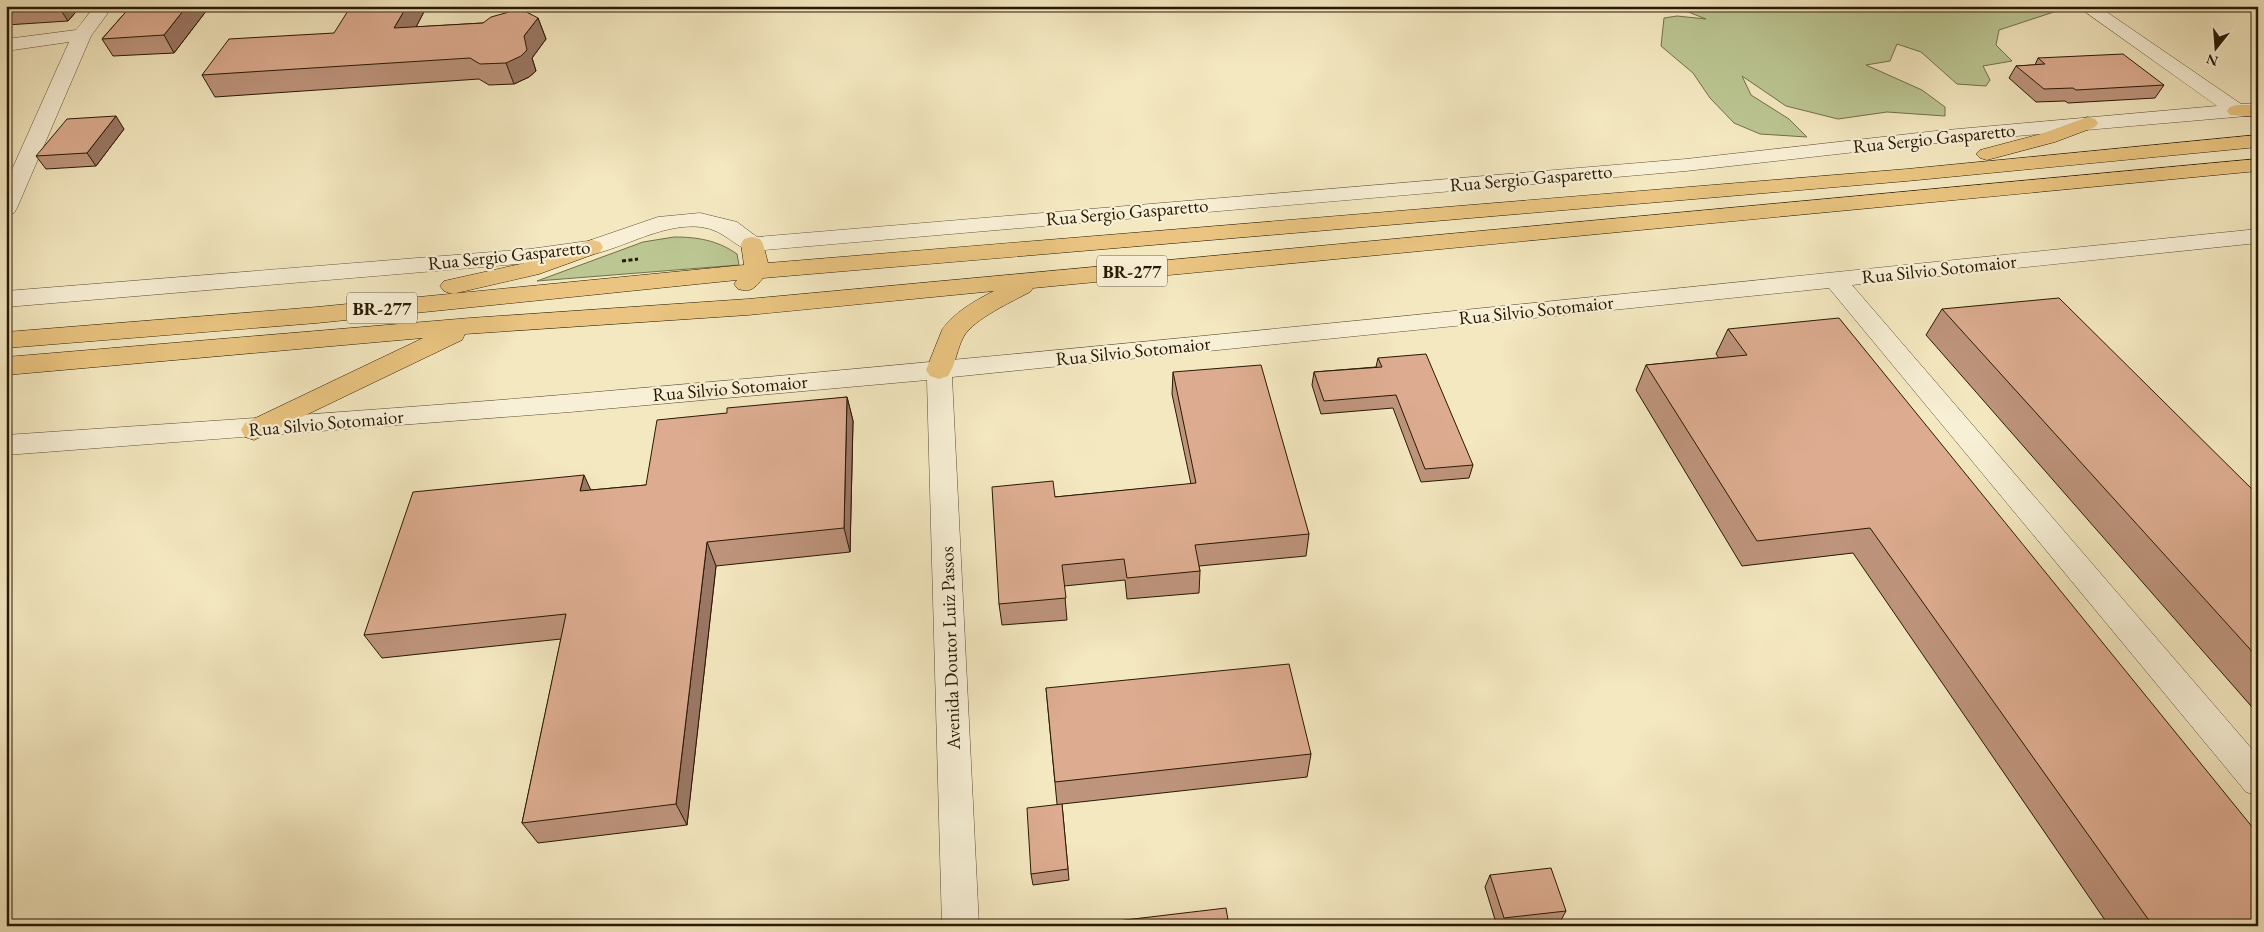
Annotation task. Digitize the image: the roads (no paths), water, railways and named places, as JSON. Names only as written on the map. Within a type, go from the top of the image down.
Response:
[{"type":"highway","points":[[1907,175],[2048,138],[2088,123]]},
{"type":"highway","name":"BR-277","points":[[6,340],[317,315],[756,271],[1907,175],[2258,141]]},
{"type":"highway","name":"BR-277","points":[[6,366],[470,326],[748,307],[2258,165]]},
{"type":"highway","points":[[254,430],[470,326],[701,297],[744,286],[756,271],[756,258],[752,244]]},
{"type":"highway","points":[[317,315],[531,269],[592,248]]},
{"type":"highway","points":[[939,370],[954,330],[984,306],[1038,280]]},
{"type":"street","points":[[6,208],[82,35],[104,6]]},
{"type":"street","points":[[2086,6],[2251,110]]},
{"type":"street","points":[[6,45],[82,35]]},
{"type":"street","name":"Rua Sergio Gasparetto","points":[[6,299],[520,256],[592,248],[658,224],[700,220],[729,227],[752,244],[1686,165],[2088,123],[2251,110]]},
{"type":"street","name":"Rua Silvio Sotomaior","points":[[6,445],[254,430],[939,370],[2258,236]]},
{"type":"street","points":[[1834,279],[2258,781]]},
{"type":"street","name":"Avenida Doutor Luiz Passos","points":[[939,370],[961,926]]}]
